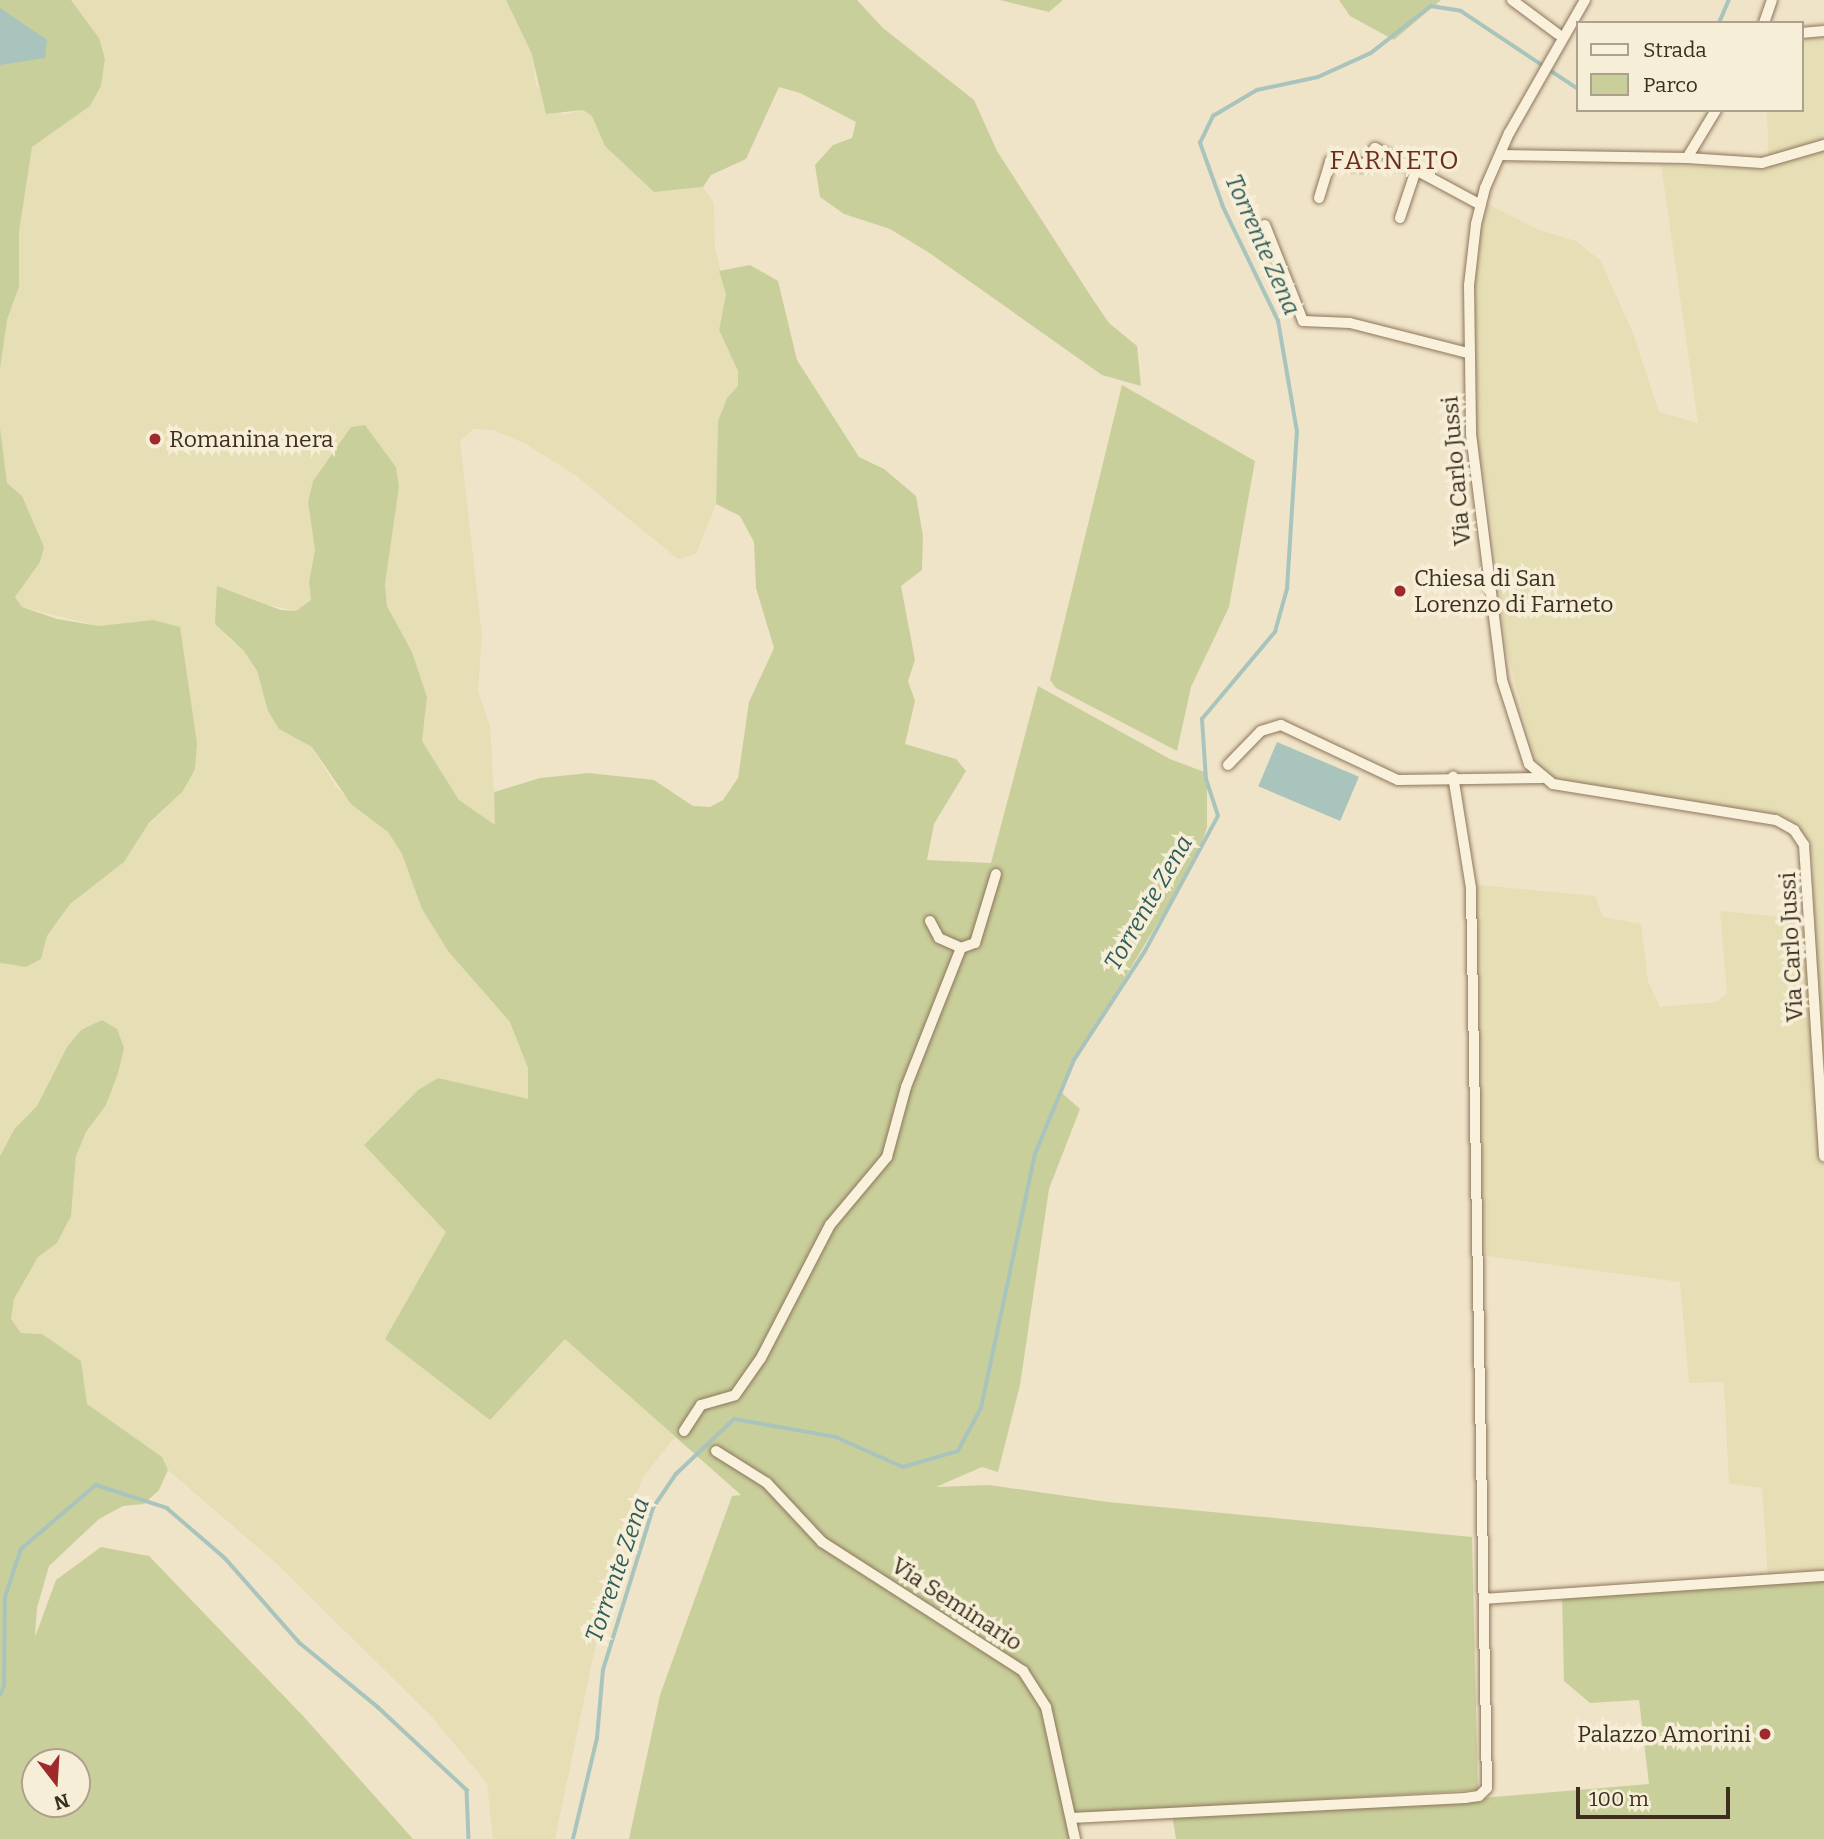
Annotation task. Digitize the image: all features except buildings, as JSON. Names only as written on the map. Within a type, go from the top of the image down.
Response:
[{"type":"street","points":[[1512,0],[1558,34]]},
{"type":"street","name":"Via Carlo Jussi","points":[[1542,778],[1529,764],[1519,741],[1502,680],[1471,434],[1469,285],[1481,205],[1500,155],[1556,49],[1586,0]]},
{"type":"street","points":[[1764,21],[1772,0]]},
{"type":"street","points":[[1803,33],[1824,31]]},
{"type":"street","points":[[1687,159],[1715,112]]},
{"type":"street","points":[[1500,155],[1762,163],[1824,145]]},
{"type":"street","points":[[1319,198],[1330,161],[1364,166],[1375,148],[1481,205]]},
{"type":"street","points":[[1400,218],[1416,170]]},
{"type":"street","points":[[1265,225],[1303,321],[1350,323],[1468,353]]},
{"type":"street","name":"Via Carlo Jussi","points":[[1228,765],[1261,732],[1281,726],[1398,780],[1453,776],[1542,778],[1600,794],[1776,820],[1794,830],[1808,859],[1824,1156]]},
{"type":"street","points":[[1071,1818],[1479,1796],[1487,1788],[1484,1599],[1477,1429],[1471,888],[1453,776]]},
{"type":"street","points":[[930,922],[939,938],[961,948],[975,943],[996,874]]},
{"type":"street","points":[[684,1431],[701,1405],[735,1395],[761,1358],[830,1225],[887,1157],[906,1087],[961,948]]},
{"type":"street","name":"Via Seminario","points":[[716,1451],[767,1483],[822,1542],[1023,1671],[1046,1707],[1075,1839]]},
{"type":"street","points":[[1484,1599],[1824,1576]]},
{"type":"shaded area","points":[[71,0],[506,0],[531,52],[536,85],[563,115],[583,110],[593,116],[605,146],[672,191],[703,187],[714,203],[715,247],[726,294],[719,330],[738,371],[738,386],[727,398],[718,421],[716,504],[696,554],[678,559],[575,475],[526,444],[493,430],[474,429],[460,441],[482,636],[478,691],[490,726],[496,826],[459,800],[422,741],[427,697],[412,652],[387,606],[385,584],[399,487],[396,467],[365,425],[351,427],[313,481],[308,502],[315,550],[309,581],[312,600],[296,611],[257,602],[224,634],[243,650],[257,672],[268,711],[279,729],[312,747],[336,787],[388,832],[402,854],[422,909],[448,951],[510,1022],[522,1044],[528,1068],[529,1100],[438,1078],[418,1090],[364,1145],[447,1232],[675,1437],[644,1476],[619,1533],[555,1839],[493,1839],[487,1783],[431,1716],[277,1564],[168,1470],[162,1457],[86,1404],[84,1386],[42,1334],[21,1333],[11,1319],[14,1299],[38,1257],[57,1243],[71,1216],[76,1156],[86,1132],[106,1105],[124,1048],[102,1020],[81,1030],[67,1047],[37,1106],[15,1128],[0,1156],[0,963],[13,966],[41,959],[47,936],[70,904],[124,862],[149,824],[183,791],[99,626],[22,607],[15,597],[40,562],[22,496],[7,483],[0,427],[0,369],[7,320],[19,287],[19,232],[32,147],[90,106],[101,86],[105,60],[99,38]]},
{"type":"shaded area","points":[[1824,31],[1824,1578],[1768,1579],[1762,1488],[1729,1484],[1724,1382],[1689,1383],[1680,1282],[1480,1255],[1470,884],[1595,896],[1603,917],[1641,924],[1648,981],[1660,1007],[1717,1002],[1727,993],[1720,911],[1813,920],[1814,864],[1811,843],[1784,815],[1572,782],[1545,775],[1535,759],[1506,648],[1493,530],[1472,409],[1472,261],[1488,204],[1539,230],[1576,241],[1600,260],[1633,333],[1659,412],[1698,423],[1661,165],[1769,169],[1767,112],[1803,112],[1803,33]]},
{"type":"green space","points":[[0,0],[71,0],[99,38],[105,59],[101,86],[90,106],[32,147],[19,232],[19,287],[7,320],[0,369]]},
{"type":"green space","points":[[506,0],[857,0],[883,28],[974,100],[997,151],[1092,298],[1109,323],[1137,346],[1141,386],[1102,375],[928,252],[890,229],[844,214],[820,197],[815,165],[833,145],[852,138],[856,122],[800,93],[779,87],[746,159],[711,175],[703,187],[654,192],[605,146],[592,116],[583,110],[546,114],[531,52]]},
{"type":"green space","points":[[1000,0],[1063,0],[1049,12]]},
{"type":"green space","points":[[1339,0],[1441,0],[1394,40],[1350,16]]},
{"type":"green space","points":[[750,265],[778,281],[797,360],[859,457],[884,469],[916,496],[923,536],[922,570],[901,586],[915,660],[908,681],[915,701],[905,744],[956,759],[966,771],[934,824],[927,860],[991,863],[1038,686],[1170,759],[1207,773],[1207,827],[1198,855],[1072,1067],[1062,1093],[1080,1109],[1049,1189],[1020,1385],[998,1472],[982,1467],[936,1487],[989,1485],[1108,1502],[1472,1537],[1478,1790],[1278,1802],[1482,1798],[1649,1784],[1639,1700],[1590,1703],[1564,1681],[1562,1595],[1824,1578],[1824,1839],[1176,1839],[1171,1808],[1079,1813],[1078,1839],[629,1839],[660,1695],[732,1496],[741,1495],[565,1339],[490,1420],[385,1339],[446,1232],[364,1145],[418,1090],[438,1078],[528,1099],[528,1068],[510,1022],[448,951],[422,909],[402,854],[388,832],[351,804],[312,747],[279,729],[268,711],[257,671],[243,650],[215,624],[217,586],[281,610],[296,611],[311,600],[309,582],[315,550],[308,502],[313,481],[351,427],[365,425],[396,467],[399,487],[385,584],[387,606],[412,652],[427,697],[422,741],[459,800],[495,825],[494,792],[540,778],[589,773],[654,780],[693,806],[710,807],[723,800],[738,778],[749,702],[774,648],[756,588],[754,542],[740,516],[716,504],[718,421],[727,398],[738,386],[738,371],[719,330],[726,294],[719,271]]},
{"type":"green space","points":[[1122,385],[1255,461],[1229,607],[1191,687],[1177,751],[1056,688],[1050,680]]},
{"type":"green space","points":[[0,427],[7,483],[22,496],[44,547],[40,562],[15,597],[22,607],[57,619],[99,626],[153,620],[180,627],[197,743],[195,769],[183,791],[149,823],[124,862],[70,904],[47,936],[41,959],[26,967],[0,963]]},
{"type":"green space","points":[[102,1020],[117,1029],[124,1048],[106,1105],[86,1132],[76,1156],[71,1216],[57,1243],[38,1257],[14,1299],[11,1319],[21,1333],[42,1334],[81,1361],[87,1404],[162,1457],[168,1470],[159,1490],[144,1504],[123,1506],[99,1519],[49,1566],[37,1608],[35,1637],[56,1580],[101,1547],[149,1556],[304,1717],[413,1839],[0,1839],[0,1156],[15,1128],[37,1106],[67,1047],[81,1030]]},
{"type":"water","points":[[0,8],[47,40],[45,58],[0,65]]},
{"type":"water","points":[[1277,742],[1359,777],[1340,821],[1258,786]]},
{"type":"waterway","name":"Torrente Zena","points":[[1720,21],[1729,0]]},
{"type":"waterway","name":"Torrente Zena","points":[[573,1839],[597,1738],[603,1670],[653,1508],[675,1475],[734,1419],[836,1437],[903,1467],[958,1451],[981,1408],[1035,1154],[1074,1060],[1145,951],[1218,816],[1206,780],[1202,719],[1275,632],[1287,589],[1297,432],[1278,321],[1223,207],[1200,143],[1213,116],[1257,90],[1318,77],[1371,53],[1431,6],[1461,11],[1576,87]]},
{"type":"waterway","name":"Torrente Zena","points":[[0,1695],[4,1686],[5,1597],[21,1549],[96,1485],[167,1508],[225,1558],[300,1643],[378,1707],[467,1790],[469,1839]]},
{"type":"place","name":"Romanina nera","points":[[155,439]]},
{"type":"place","name":"Chiesa di San Lorenzo di Farneto","points":[[1400,591]]},
{"type":"place","name":"Palazzo Amorini","points":[[1765,1734]]},
{"type":"district","name":"FARNETO","points":[[1395,161]]}]
